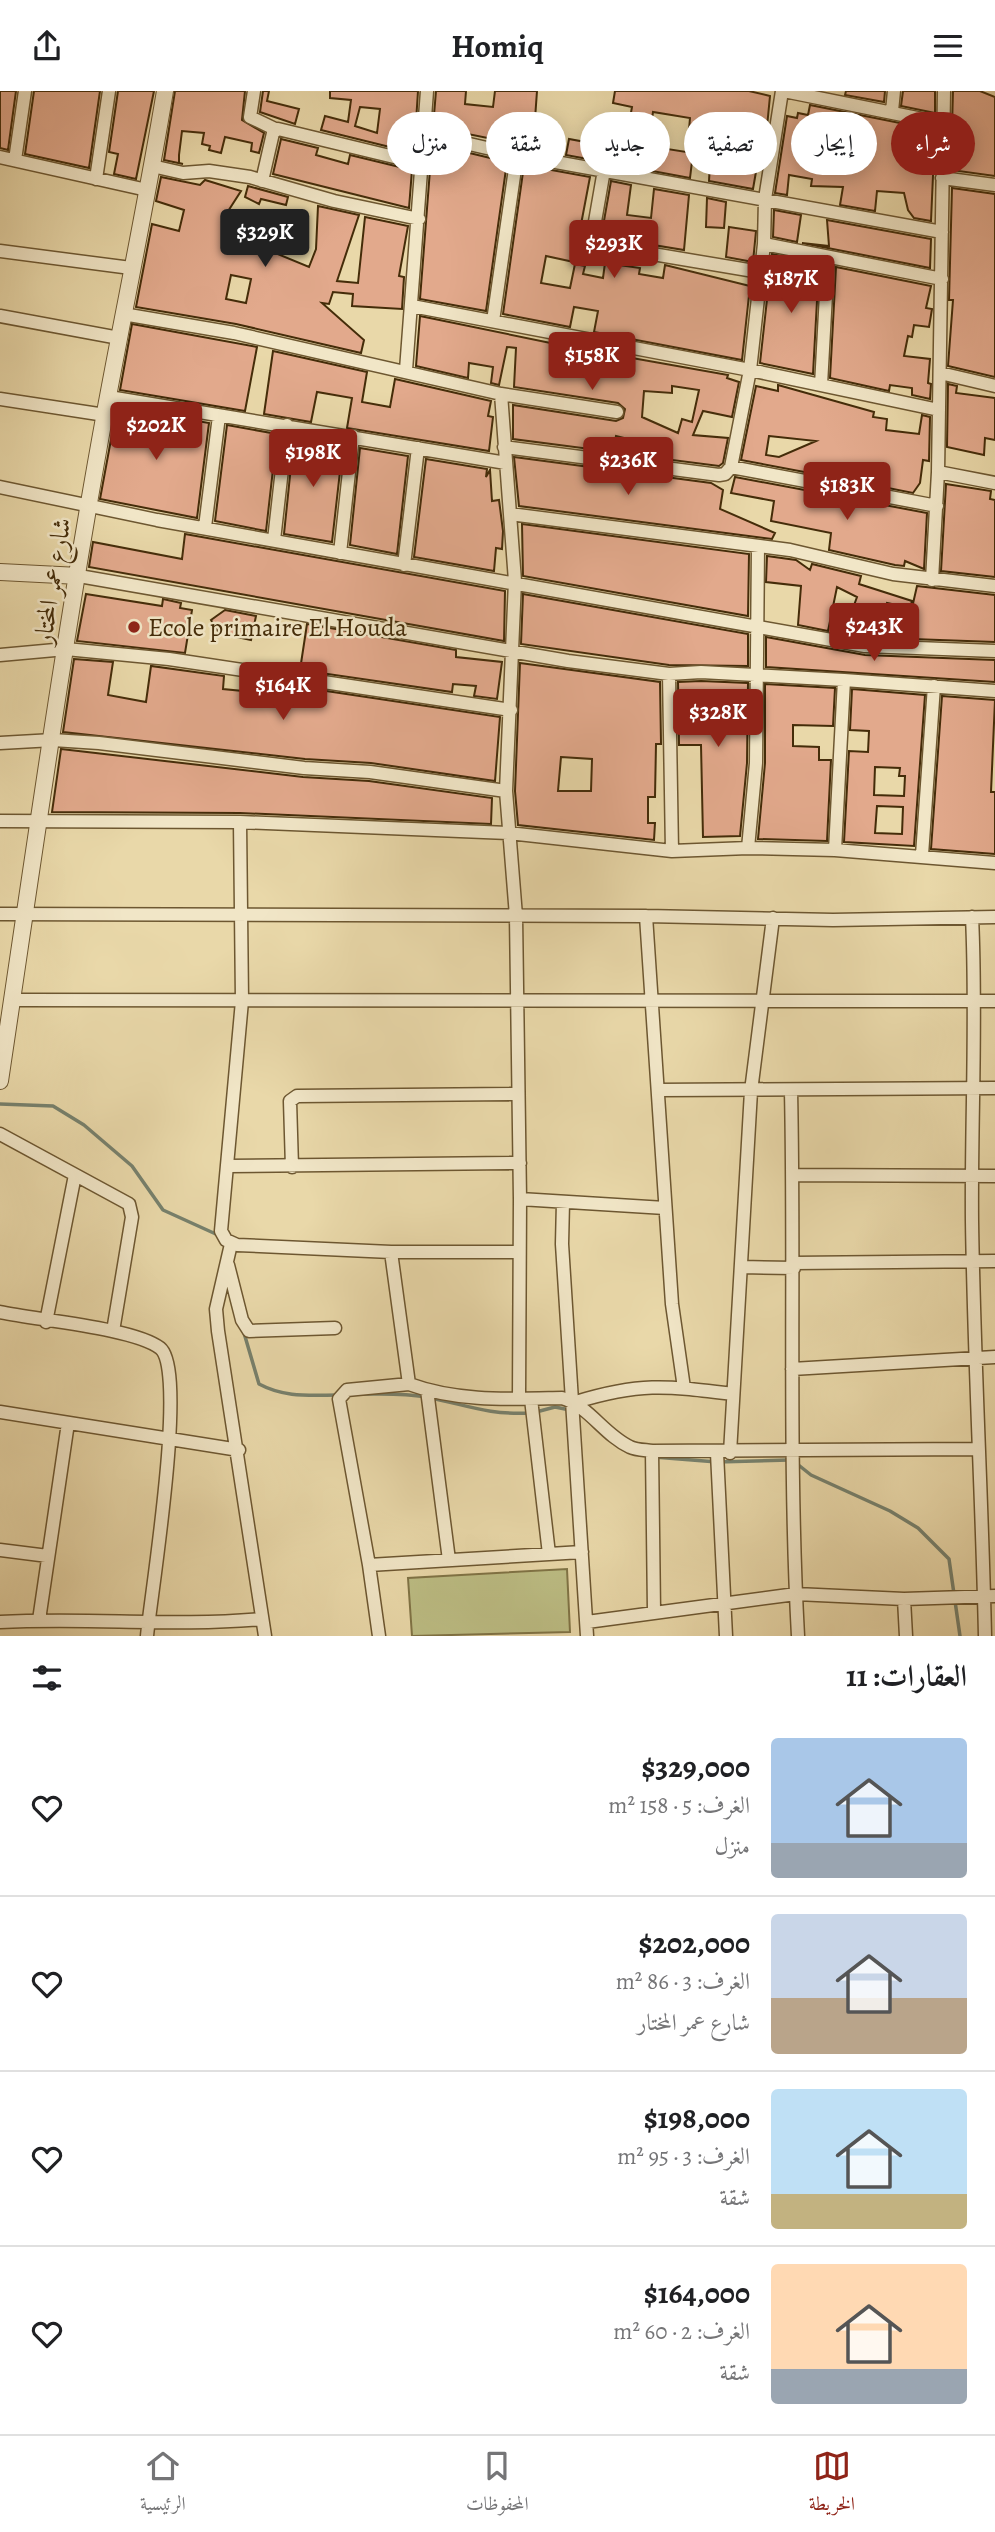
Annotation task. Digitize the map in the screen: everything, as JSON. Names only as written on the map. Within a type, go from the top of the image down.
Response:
[{"type":"street","points":[[15,160],[25,91]]},
{"type":"street","points":[[96,179],[109,91]]},
{"type":"street","name":"شارع عمر المختار","points":[[0,1081],[4,1025],[12,1000],[37,819],[53,740],[89,506],[165,91]]},
{"type":"street","points":[[254,91],[250,117],[275,129],[387,155]]},
{"type":"street","points":[[427,112],[428,91]]},
{"type":"street","points":[[504,447],[725,474],[731,467],[750,370],[764,244],[765,199],[783,91],[896,112]]},
{"type":"street","points":[[892,111],[894,91]]},
{"type":"street","points":[[943,112],[944,91]]},
{"type":"street","points":[[262,180],[275,129]]},
{"type":"street","points":[[0,157],[147,190]]},
{"type":"street","points":[[152,166],[262,180],[419,219]]},
{"type":"street","points":[[405,370],[422,175]]},
{"type":"street","points":[[494,321],[514,175]]},
{"type":"street","points":[[603,175],[593,233],[599,245],[760,272]]},
{"type":"street","points":[[632,175],[942,232]]},
{"type":"street","points":[[932,580],[938,472],[942,175]]},
{"type":"street","points":[[942,178],[995,185]]},
{"type":"street","points":[[764,244],[942,279]]},
{"type":"street","points":[[0,251],[131,268]]},
{"type":"street","points":[[821,385],[828,258]]},
{"type":"street","points":[[412,306],[750,370],[939,411]]},
{"type":"street","points":[[123,314],[234,333],[501,394],[617,412]]},
{"type":"street","points":[[0,316],[118,338]]},
{"type":"street","points":[[940,373],[995,386]]},
{"type":"street","points":[[501,394],[515,581],[506,791],[516,916],[515,1002],[520,1163],[517,1252],[525,1398],[549,1554]]},
{"type":"street","points":[[109,397],[506,463]]},
{"type":"street","points":[[0,400],[105,415]]},
{"type":"street","points":[[205,527],[219,416]]},
{"type":"street","points":[[274,540],[287,425]]},
{"type":"street","points":[[340,553],[353,436]]},
{"type":"street","points":[[404,565],[418,448]]},
{"type":"street","points":[[731,467],[937,506]]},
{"type":"street","points":[[938,472],[995,483]]},
{"type":"street","points":[[0,487],[404,565],[515,581],[865,646],[995,651]]},
{"type":"street","points":[[510,514],[758,545],[822,555],[893,574],[995,586]]},
{"type":"street","points":[[748,848],[756,763],[758,677],[755,625],[758,545]]},
{"type":"street","points":[[0,572],[79,576],[514,651],[669,674],[701,672],[995,691]]},
{"type":"street","points":[[0,655],[66,649],[169,659],[511,710]]},
{"type":"street","points":[[669,674],[672,851]]},
{"type":"street","points":[[835,850],[844,680]]},
{"type":"street","points":[[922,855],[934,686]]},
{"type":"street","points":[[0,743],[53,740],[370,772],[506,791]]},
{"type":"street","points":[[0,821],[37,819],[240,822],[508,833],[672,851],[748,848],[835,850],[995,863]]},
{"type":"street","points":[[240,822],[242,1001],[222,1231],[231,1244],[216,1308],[239,1450],[264,1636]]},
{"type":"street","points":[[0,914],[995,917]]},
{"type":"street","points":[[646,916],[672,1304],[684,1388]]},
{"type":"street","points":[[972,917],[976,1001],[972,1176],[974,1358],[976,1449],[989,1596],[985,1636]]},
{"type":"street","points":[[726,1636],[723,1604],[723,1453],[733,1394],[751,1091],[773,918]]},
{"type":"street","points":[[12,1000],[652,1003],[995,1001]]},
{"type":"street","points":[[659,1090],[995,1089]]},
{"type":"street","points":[[791,1091],[794,1265],[791,1449],[798,1636]]},
{"type":"street","points":[[292,1167],[290,1101],[297,1095],[519,1094]]},
{"type":"street","points":[[0,1135],[125,1200],[131,1209],[113,1331]]},
{"type":"street","points":[[229,1166],[520,1163]]},
{"type":"street","points":[[47,1322],[75,1175]]},
{"type":"street","points":[[793,1175],[995,1176]]},
{"type":"street","points":[[520,1199],[665,1208]]},
{"type":"street","points":[[564,1202],[562,1244],[587,1636]]},
{"type":"street","points":[[231,1244],[391,1252],[517,1252]]},
{"type":"street","points":[[391,1252],[409,1384]]},
{"type":"street","points":[[742,1268],[995,1261]]},
{"type":"street","points":[[228,1264],[242,1320],[249,1331],[335,1328]]},
{"type":"street","points":[[0,1312],[113,1331],[153,1344],[164,1353],[172,1389],[170,1441],[147,1636]]},
{"type":"street","points":[[792,1369],[995,1357]]},
{"type":"street","points":[[379,1636],[339,1399],[347,1390],[409,1384],[427,1391],[468,1398],[525,1398],[574,1402],[620,1388],[649,1385],[733,1394]]},
{"type":"street","points":[[427,1391],[449,1560]]},
{"type":"street","points":[[574,1402],[598,1424],[630,1447],[652,1451],[723,1453],[791,1449],[976,1449]]},
{"type":"street","points":[[0,1412],[239,1450]]},
{"type":"street","points":[[38,1620],[68,1423]]},
{"type":"street","points":[[652,1451],[654,1611]]},
{"type":"street","points":[[0,1550],[48,1556]]},
{"type":"street","points":[[369,1565],[582,1552]]},
{"type":"street","points":[[587,1622],[796,1594],[904,1598],[989,1596]]},
{"type":"street","points":[[904,1598],[906,1636]]},
{"type":"street","points":[[0,1622],[38,1620],[191,1624],[262,1619]]},
{"type":"green space","points":[[567,1569],[570,1632],[412,1636],[408,1578]]},
{"type":"building","points":[[0,91],[16,91],[8,150],[0,148]]},
{"type":"building","points":[[34,91],[100,91],[89,168],[25,154]]},
{"type":"building","points":[[118,91],[154,91],[136,179],[114,174],[118,154],[109,152]]},
{"type":"building","points":[[175,91],[245,91],[242,120],[264,133],[259,153],[251,151],[252,143],[225,137],[221,153],[209,150],[210,146],[202,144],[204,133],[182,131],[179,163],[183,164],[164,160]]},
{"type":"building","points":[[263,91],[269,91],[267,101],[299,109],[295,124],[260,112]]},
{"type":"building","points":[[330,91],[418,91],[417,112],[387,112],[387,146],[321,130],[325,116],[348,122],[351,100],[330,98]],"holes":[[[360,107],[380,109],[377,133],[355,126]]]},
{"type":"building","points":[[436,91],[466,91],[465,104],[493,107],[495,91],[537,91],[536,112],[486,112],[486,138],[472,135],[472,112],[434,112]]},
{"type":"building","points":[[615,91],[749,91],[770,96],[768,112],[684,112],[684,117],[670,115],[670,112],[631,112],[632,107],[613,103]]},
{"type":"building","points":[[846,91],[885,91],[884,102],[845,95]]},
{"type":"building","points":[[903,91],[935,91],[935,112],[901,106]]},
{"type":"building","points":[[953,91],[980,91],[995,97],[995,176],[975,173],[975,112],[952,112]]},
{"type":"building","points":[[810,105],[845,112],[809,112]]},
{"type":"building","points":[[787,116],[791,117],[791,175],[877,175],[877,118],[891,121],[891,175],[933,175],[931,221],[914,218],[908,210],[904,193],[877,191],[875,211],[840,205],[843,187],[811,186],[812,179],[789,175],[787,195],[775,193]]},
{"type":"building","points":[[281,139],[318,148],[316,155],[348,164],[350,155],[387,164],[387,175],[412,175],[409,208],[273,174]]},
{"type":"building","points":[[569,139],[580,141],[580,158],[566,155]]},
{"type":"building","points":[[670,149],[684,152],[684,175],[690,175],[690,178],[670,174]]},
{"type":"building","points":[[472,154],[486,157],[486,175],[505,175],[486,311],[420,299],[430,175],[472,175]]},
{"type":"building","points":[[566,173],[590,177],[579,235],[585,236],[587,240],[583,264],[546,256],[541,283],[570,288],[575,264],[585,266],[583,274],[603,278],[605,263],[640,268],[639,274],[663,278],[665,265],[750,286],[742,360],[594,332],[598,311],[574,307],[570,327],[503,314],[523,175],[566,175]]},
{"type":"building","points":[[709,175],[755,175],[753,189],[709,181]]},
{"type":"building","points":[[161,177],[200,185],[205,180],[241,191],[223,219],[262,235],[260,238],[268,241],[268,250],[309,267],[316,249],[318,206],[359,215],[337,281],[358,283],[365,217],[408,226],[399,276],[404,277],[402,309],[352,306],[353,294],[333,292],[329,304],[322,303],[364,340],[361,353],[236,324],[136,307],[152,224],[179,231],[184,210],[156,201]],"holes":[[[231,275],[251,279],[246,303],[226,299]]]},
{"type":"building","points":[[611,181],[631,185],[627,215],[651,218],[654,189],[689,195],[684,250],[605,237],[602,232]]},
{"type":"building","points":[[248,186],[288,197],[286,205],[261,199],[259,204],[245,197]]},
{"type":"building","points":[[952,188],[995,194],[995,377],[948,366],[953,300],[949,300]]},
{"type":"building","points":[[707,198],[726,202],[724,228],[706,227]]},
{"type":"building","points":[[774,210],[801,215],[797,242],[773,237]]},
{"type":"building","points":[[827,220],[931,239],[930,268],[802,243],[829,246]]},
{"type":"building","points":[[729,227],[756,231],[753,262],[726,257]]},
{"type":"building","points":[[772,254],[819,264],[813,374],[760,363]]},
{"type":"building","points":[[836,267],[931,286],[926,308],[932,309],[929,327],[914,325],[912,337],[908,336],[904,356],[930,359],[930,399],[912,395],[912,388],[890,385],[889,391],[830,378]]},
{"type":"building","points":[[420,316],[570,347],[728,375],[727,378],[739,382],[732,417],[703,411],[693,435],[728,438],[723,463],[719,466],[633,455],[636,441],[616,436],[613,452],[513,439],[513,405],[616,421],[623,418],[625,409],[618,403],[514,387],[516,348],[507,347],[499,385],[491,383],[493,367],[469,363],[468,378],[416,366]],"holes":[[[672,386],[699,390],[692,422],[682,419],[678,433],[642,417],[644,391],[672,393]]]},
{"type":"building","points":[[132,324],[257,347],[245,411],[120,390]]},
{"type":"building","points":[[273,351],[367,372],[362,402],[390,407],[395,379],[491,401],[488,416],[493,417],[489,451],[347,428],[352,398],[317,392],[311,422],[264,414]]},
{"type":"building","points":[[948,384],[957,386],[956,393],[995,398],[995,440],[985,438],[984,455],[947,447]]},
{"type":"building","points":[[778,385],[874,412],[873,417],[887,419],[886,430],[919,434],[922,415],[930,417],[929,461],[923,460],[920,483],[913,493],[888,488],[889,481],[868,479],[868,484],[741,460],[756,386],[778,391]],"holes":[[[769,436],[816,441],[779,457],[766,455]]]},
{"type":"building","points":[[117,407],[209,423],[197,518],[100,499]]},
{"type":"building","points":[[227,425],[277,434],[266,531],[215,521]]},
{"type":"building","points":[[294,437],[343,445],[332,542],[284,534]]},
{"type":"building","points":[[360,448],[408,456],[397,554],[350,545]]},
{"type":"building","points":[[514,457],[711,483],[723,490],[720,509],[775,533],[772,539],[519,506]]},
{"type":"building","points":[[426,459],[487,469],[486,477],[490,470],[492,501],[499,500],[503,531],[502,549],[496,548],[494,571],[414,557]]},
{"type":"building","points":[[735,477],[927,513],[924,569],[905,561],[904,566],[895,565],[829,550],[831,533],[771,521],[774,501],[731,493]]},
{"type":"building","points":[[946,484],[991,491],[990,499],[995,500],[995,577],[941,571]]},
{"type":"building","points":[[522,524],[749,554],[748,616],[523,576]]},
{"type":"building","points":[[185,534],[505,591],[504,641],[89,567],[93,542],[182,559]]},
{"type":"building","points":[[767,556],[796,560],[810,570],[812,564],[861,576],[859,584],[912,601],[910,608],[887,603],[881,622],[888,626],[885,638],[856,636],[863,611],[853,608],[857,597],[837,587],[828,631],[798,625],[801,586],[766,582]]},
{"type":"building","points":[[917,586],[995,595],[995,642],[912,639],[913,635],[906,634]]},
{"type":"building","name":"Ecole primaire El Houda","points":[[86,594],[162,606],[163,599],[181,603],[180,608],[192,610],[185,653],[77,641]]},
{"type":"building","points":[[523,594],[748,634],[748,666],[669,665],[521,644]]},
{"type":"building","points":[[225,610],[256,616],[251,640],[219,633],[211,620]]},
{"type":"building","points":[[307,624],[456,650],[456,657],[502,662],[497,699],[474,696],[476,686],[453,684],[452,692],[300,670]]},
{"type":"building","points":[[766,637],[865,655],[995,660],[995,682],[766,667]]},
{"type":"building","points":[[74,659],[113,662],[108,695],[146,702],[151,666],[224,676],[223,689],[265,693],[266,682],[500,717],[495,781],[371,763],[305,759],[63,732]]},
{"type":"building","points":[[520,663],[660,682],[661,744],[656,744],[655,797],[648,797],[648,823],[655,823],[654,840],[518,825],[515,791]],"holes":[[[561,757],[592,759],[591,791],[558,791]]]},
{"type":"building","points":[[678,682],[748,683],[747,763],[740,836],[703,837],[701,745],[679,745]]},
{"type":"building","points":[[765,684],[835,688],[833,726],[793,725],[793,746],[819,747],[819,760],[831,760],[827,841],[758,839],[765,763]]},
{"type":"building","points":[[852,689],[925,695],[914,846],[844,842],[849,751],[868,752],[869,731],[850,730]],"holes":[[[875,767],[900,768],[899,776],[905,776],[904,796],[874,795]],[[877,806],[903,807],[902,834],[875,833]]]},
{"type":"building","points":[[942,696],[995,700],[991,792],[995,792],[995,854],[931,849]]},
{"type":"building","points":[[61,749],[303,777],[369,781],[492,798],[491,824],[240,813],[52,812]]},
{"type":"waterway","points":[[0,1104],[53,1106],[84,1125],[132,1166],[163,1210],[218,1235]]},
{"type":"waterway","points":[[244,1333],[259,1384],[288,1394],[339,1395]]},
{"type":"waterway","points":[[364,1394],[410,1395],[487,1411],[529,1413]]},
{"type":"waterway","points":[[536,1412],[555,1407],[570,1410]]},
{"type":"waterway","points":[[654,1457],[717,1462],[789,1460]]},
{"type":"waterway","points":[[796,1463],[811,1475],[890,1511],[918,1528],[949,1559],[960,1636]]},
{"type":"place","name":"Ecole primaire El Houda","points":[[134,627]]}]
